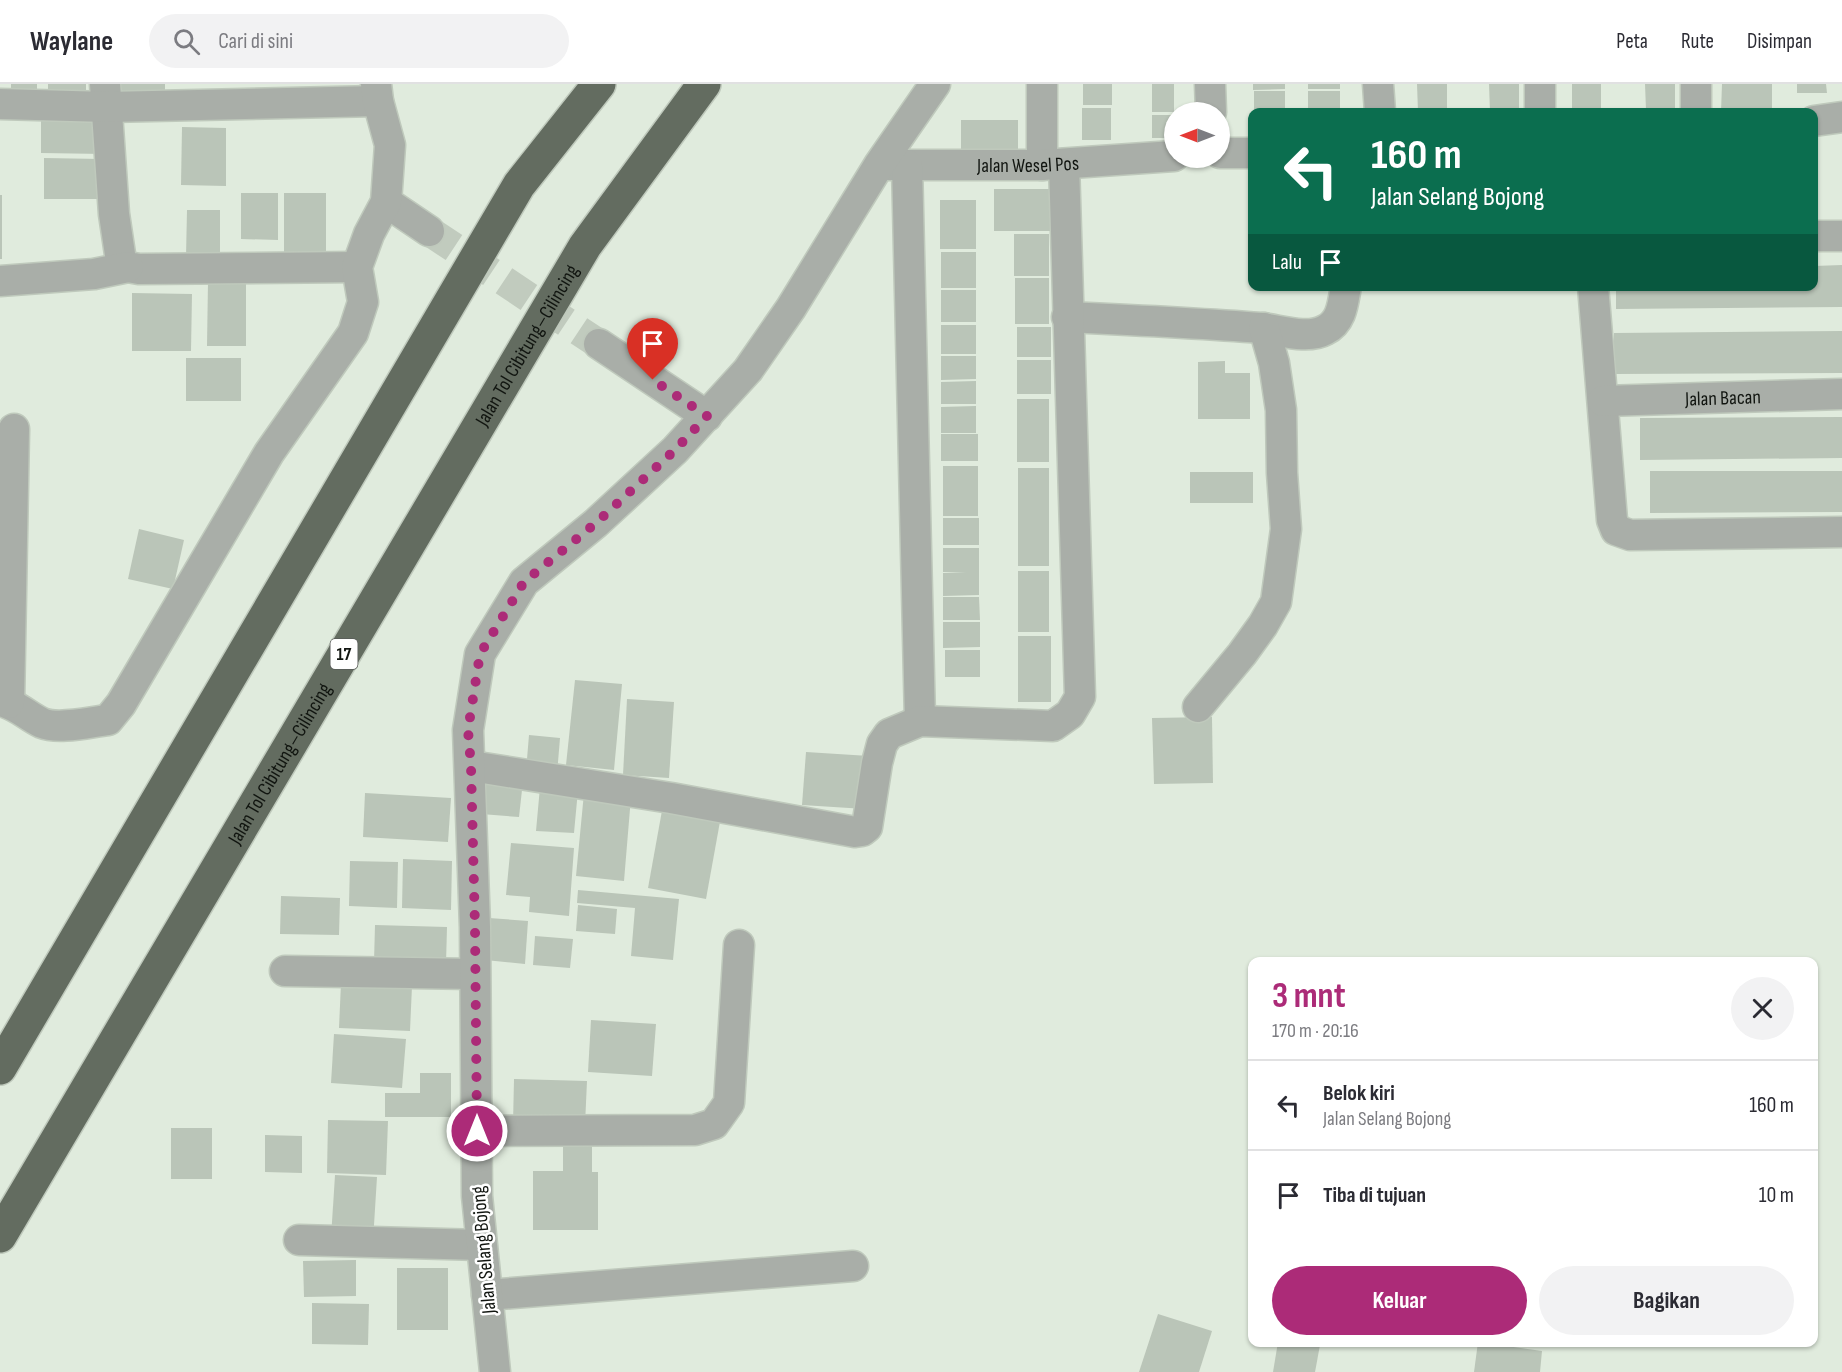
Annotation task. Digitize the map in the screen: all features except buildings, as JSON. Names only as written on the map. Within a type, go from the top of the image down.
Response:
[{"type":"highway","points":[[0,1068],[519,185],[599,84]]},
{"type":"highway","name":"Jalan Tol Cibitung–Cilincing","points":[[0,1236],[585,246],[704,84]]},
{"type":"street","name":"Jalan Selang Bojong","points":[[495,1372],[477,1196],[475,927],[468,730],[480,654],[524,582],[596,523],[675,450],[748,370],[893,165],[935,84]]},
{"type":"street","points":[[471,766],[671,798],[855,832],[862,831],[867,826],[877,763],[882,744],[889,734],[920,721],[1053,726],[1070,714],[1080,697],[1067,317],[1053,165],[1042,84]]},
{"type":"street","points":[[1210,84],[1211,102]]},
{"type":"street","points":[[1378,84],[1380,108]]},
{"type":"street","points":[[1540,84],[1540,108]]},
{"type":"street","points":[[1696,84],[1696,108]]},
{"type":"street","points":[[0,104],[106,95],[377,93],[390,145],[386,202],[369,234],[357,267],[363,302],[353,333],[269,453],[121,704],[108,720],[70,725],[45,724],[5,702],[14,429]]},
{"type":"street","points":[[106,95],[114,214],[121,261],[128,267]]},
{"type":"street","points":[[1818,120],[1842,117]]},
{"type":"street","points":[[1230,153],[1248,153]]},
{"type":"street","name":"Jalan Wesel Pos","points":[[893,165],[1053,165],[1164,157]]},
{"type":"street","points":[[893,165],[920,721]]},
{"type":"street","points":[[386,202],[429,231]]},
{"type":"street","points":[[1818,236],[1842,236]]},
{"type":"street","points":[[0,281],[35,280],[128,267],[139,269],[357,267]]},
{"type":"street","points":[[1067,317],[1264,328],[1308,333],[1324,331],[1336,322],[1342,308],[1345,291]]},
{"type":"street","points":[[1593,291],[1612,520],[1616,530],[1630,535],[1842,532]]},
{"type":"street","points":[[1198,707],[1263,626],[1276,602],[1278,591],[1286,529],[1281,410],[1274,363],[1264,328]]},
{"type":"street","points":[[599,344],[707,416]]},
{"type":"street","name":"Jalan Bacan","points":[[1603,401],[1842,394]]},
{"type":"street","points":[[477,1131],[695,1130],[714,1124],[729,1103],[739,945]]},
{"type":"street","points":[[285,971],[474,974]]},
{"type":"street","points":[[299,1240],[481,1245]]},
{"type":"street","points":[[487,1295],[853,1266]]},
{"type":"tunnel","points":[[429,231],[599,344]]},
{"type":"route","points":[[477,1131],[475,927],[468,730],[480,654],[524,582],[596,523],[675,450],[707,416],[653,380]]}]
